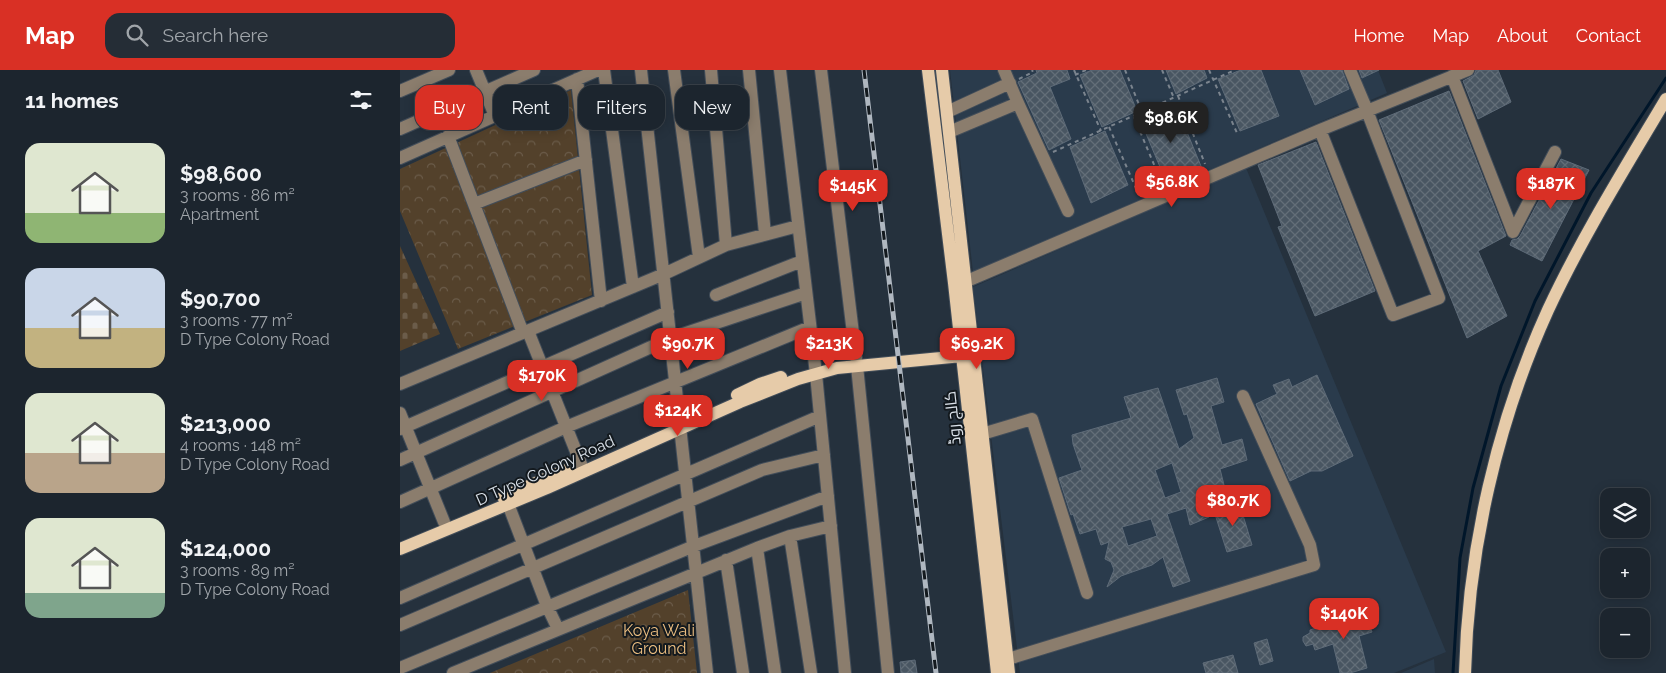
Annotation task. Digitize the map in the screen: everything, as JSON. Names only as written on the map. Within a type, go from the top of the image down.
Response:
[{"type":"main road","name":"کالج روڈ","points":[[928,70],[962,352],[997,673]]},
{"type":"main road","name":"کالج روڈ","points":[[942,70],[967,281],[1009,673]]},
{"type":"main road","points":[[1465,673],[1471,587],[1480,530],[1492,476],[1513,402],[1532,350],[1556,295],[1616,184],[1666,98]]},
{"type":"main road","name":"D Type Colony Road","points":[[400,541],[444,522],[506,500],[680,425],[760,384],[857,362],[962,352]]},
{"type":"main road","name":"D Type Colony Road","points":[[400,550],[581,464],[680,425]]},
{"type":"street","points":[[400,91],[449,70]]},
{"type":"street","points":[[476,70],[493,111]]},
{"type":"street","points":[[400,129],[534,70]]},
{"type":"street","points":[[565,85],[598,70]]},
{"type":"street","points":[[604,70],[633,287]]},
{"type":"street","points":[[641,70],[707,673]]},
{"type":"street","points":[[674,70],[699,258]]},
{"type":"street","points":[[711,70],[726,244]]},
{"type":"street","points":[[749,70],[765,234]]},
{"type":"street","points":[[780,70],[820,416],[845,673]]},
{"type":"street","points":[[821,70],[857,362],[888,673]]},
{"type":"street","points":[[1004,70],[1068,211]]},
{"type":"street","points":[[1320,130],[1393,315],[1439,298],[1368,110],[1350,70]]},
{"type":"street","points":[[967,281],[1320,130],[1468,70]]},
{"type":"street","points":[[1452,76],[1513,232],[1555,152]]},
{"type":"street","points":[[578,79],[600,300]]},
{"type":"street","points":[[947,112],[1010,83]]},
{"type":"street","points":[[949,132],[1018,103]]},
{"type":"street","points":[[400,158],[493,117]]},
{"type":"street","points":[[448,136],[581,464]]},
{"type":"street","points":[[474,204],[586,160]]},
{"type":"street","points":[[400,384],[664,274],[726,244],[798,226]]},
{"type":"street","points":[[716,295],[802,261]]},
{"type":"street","points":[[400,460],[671,338],[806,293]]},
{"type":"street","points":[[403,428],[668,312]]},
{"type":"street","points":[[400,502],[566,427],[810,327]]},
{"type":"street","points":[[1008,659],[1314,565],[1310,545],[1243,396]]},
{"type":"street","points":[[400,413],[403,428],[416,453],[444,522]]},
{"type":"street","points":[[400,598],[820,416]]},
{"type":"street","points":[[982,434],[1032,419],[1087,593]]},
{"type":"street","points":[[400,625],[762,470],[824,455]]},
{"type":"street","points":[[400,668],[694,546],[828,496]]},
{"type":"street","points":[[506,500],[558,629]]},
{"type":"street","points":[[453,673],[726,560],[790,536],[831,526]]},
{"type":"street","points":[[790,536],[811,673]]},
{"type":"street","points":[[757,548],[774,673]]},
{"type":"street","points":[[726,560],[743,673]]},
{"type":"path","points":[[1010,83],[1032,72],[1032,70]]},
{"type":"path","points":[[1074,70],[1101,131]]},
{"type":"path","points":[[1075,74],[1086,70]]},
{"type":"path","points":[[1125,70],[1142,113]]},
{"type":"path","points":[[1162,70],[1174,98]]},
{"type":"path","points":[[1209,70],[1236,133]]},
{"type":"path","points":[[1043,156],[1134,117],[1214,78],[1235,70]]},
{"type":"path","points":[[1178,96],[1206,164]]},
{"type":"path","points":[[1134,117],[1163,186]]},
{"type":"path","points":[[1109,127],[1139,195]]},
{"type":"shaded area","points":[[950,70],[1378,70],[1387,93],[973,272]]},
{"type":"shaded area","points":[[1246,168],[1446,652],[1394,673],[1020,673],[973,287]]},
{"type":"shaded area","points":[[1434,659],[1435,673],[1401,673]]},
{"type":"green space","points":[[571,90],[592,295],[458,349],[400,211],[400,169],[493,126],[493,130],[568,130],[568,91]]},
{"type":"green space","points":[[400,246],[440,334],[400,351]]},
{"type":"green space","name":"Koya Wali Ground","points":[[688,590],[697,673],[490,673]]},
{"type":"building","points":[[1036,70],[1067,70],[1070,79],[1050,87],[1071,139],[1049,150],[1018,82],[1037,73]]},
{"type":"building","points":[[1092,70],[1120,70],[1137,111],[1102,127],[1080,75]]},
{"type":"building","points":[[1166,70],[1204,70],[1207,78],[1176,94]]},
{"type":"building","points":[[1241,70],[1261,70],[1279,116],[1240,131],[1218,79]]},
{"type":"building","points":[[1300,70],[1342,70],[1349,89],[1315,105]]},
{"type":"building","points":[[1359,70],[1379,70],[1362,78]]},
{"type":"building","points":[[1476,70],[1498,70],[1511,102],[1478,119],[1463,81],[1474,75]]},
{"type":"building","points":[[1449,91],[1506,236],[1478,251],[1507,316],[1467,338],[1379,120]]},
{"type":"building","points":[[1175,103],[1203,171],[1168,186],[1139,117]]},
{"type":"building","points":[[1105,131],[1128,185],[1091,203],[1070,147]]},
{"type":"building","points":[[1316,142],[1375,291],[1315,316],[1278,227],[1282,226],[1258,165]]},
{"type":"building","points":[[1561,159],[1589,170],[1542,261],[1510,245],[1512,240],[1520,236]]},
{"type":"building","points":[[1317,375],[1353,456],[1322,471],[1311,471],[1290,481],[1256,404],[1277,394],[1273,385],[1289,379],[1292,387]]},
{"type":"building","points":[[1217,378],[1224,402],[1211,406],[1222,445],[1242,439],[1247,460],[1220,469],[1224,485],[1201,490],[1209,517],[1190,525],[1186,508],[1167,514],[1190,581],[1173,587],[1163,557],[1152,565],[1121,576],[1107,587],[1114,570],[1111,562],[1105,559],[1109,542],[1101,545],[1096,529],[1080,534],[1073,514],[1071,515],[1059,478],[1082,470],[1073,444],[1072,435],[1131,418],[1124,397],[1158,388],[1179,449],[1194,438],[1187,414],[1184,415],[1176,390]],"holes":[[[1172,463],[1181,492],[1165,498],[1155,470]],[[1151,519],[1157,536],[1128,546],[1122,527]]]},
{"type":"building","points":[[1239,502],[1252,545],[1227,552],[1214,511]]},
{"type":"building","points":[[1366,611],[1368,618],[1374,614],[1378,624],[1370,626],[1372,632],[1359,636],[1367,668],[1350,673],[1340,673],[1333,644],[1315,650],[1313,644],[1306,646],[1303,641],[1303,637],[1310,633],[1310,630]]},
{"type":"building","points":[[1267,639],[1273,661],[1260,665],[1254,643]]},
{"type":"building","points":[[1233,655],[1238,673],[1206,673],[1203,663]]},
{"type":"building","points":[[915,660],[917,673],[901,673],[900,662]]},
{"type":"waterway","points":[[1453,673],[1460,558],[1473,488],[1501,386],[1535,301],[1591,193],[1666,78]]},
{"type":"railway","points":[[864,70],[936,673]]}]
